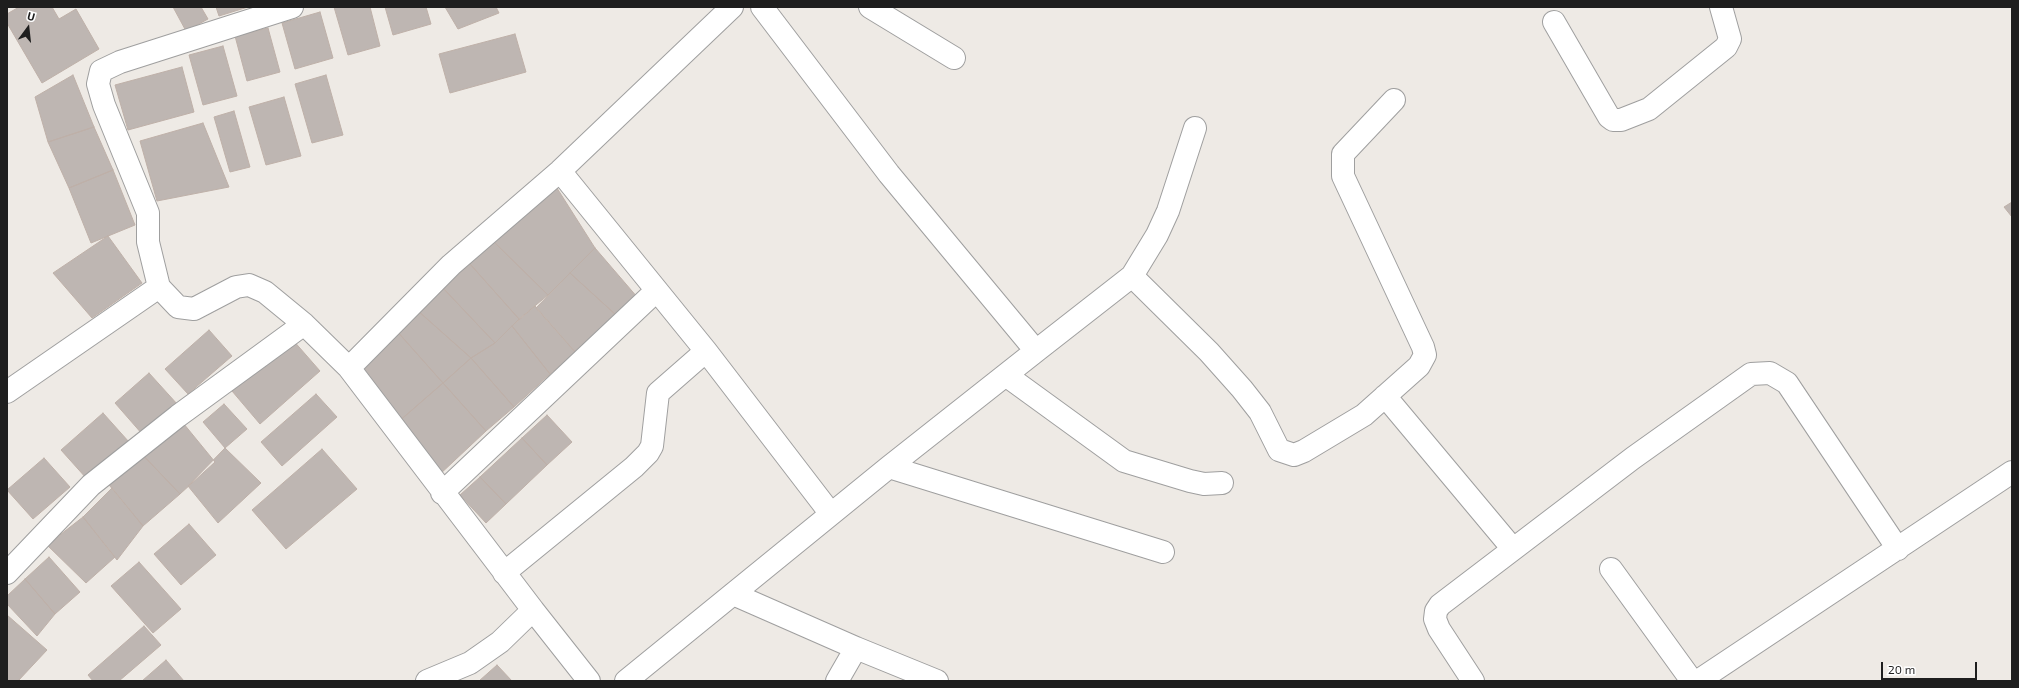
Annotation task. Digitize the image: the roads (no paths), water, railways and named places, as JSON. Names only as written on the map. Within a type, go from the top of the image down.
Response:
[{"type":"street","points":[[349,368],[451,265],[560,171],[732,7]]},
{"type":"street","points":[[762,7],[889,174],[1036,351]]},
{"type":"street","points":[[870,7],[954,58]]},
{"type":"street","points":[[1554,22],[1608,117],[1613,120],[1621,120],[1649,109],[1726,46],[1730,39],[1721,7]]},
{"type":"street","points":[[289,8],[120,62],[106,68],[99,76],[98,84],[104,105],[148,213],[148,242],[159,287],[178,307],[194,310],[236,287],[249,285],[265,292],[304,324],[349,368],[442,493],[589,681]]},
{"type":"street","points":[[1132,276],[1209,352],[1242,388],[1260,412],[1274,443],[1279,450],[1294,455],[1311,447],[1364,415],[1419,366],[1425,355],[1423,346],[1343,176],[1343,154],[1394,100]]},
{"type":"street","points":[[626,681],[889,467],[1132,276],[1157,235],[1168,211],[1195,128]]},
{"type":"street","points":[[560,171],[706,351],[831,514]]},
{"type":"street","points":[[7,392],[159,287]]},
{"type":"street","points":[[442,493],[656,291]]},
{"type":"street","points":[[7,573],[91,485],[178,416],[304,324]]},
{"type":"street","points":[[504,573],[634,467],[648,453],[652,446],[658,393],[706,351]]},
{"type":"street","points":[[1474,681],[1439,629],[1435,619],[1436,611],[1440,605],[1633,458],[1751,374],[1770,373],[1788,383],[1898,549]]},
{"type":"street","points":[[1006,376],[1124,461],[1162,474],[1190,481],[1204,484],[1222,483]]},
{"type":"street","points":[[1385,396],[1513,548]]},
{"type":"street","points":[[889,467],[1164,552]]},
{"type":"street","points":[[1698,681],[2012,472]]},
{"type":"street","points":[[1610,569],[1692,681]]},
{"type":"street","points":[[733,594],[856,648],[937,681]]},
{"type":"street","points":[[427,681],[470,663],[500,642],[533,610]]},
{"type":"street","points":[[836,681],[856,648]]}]
